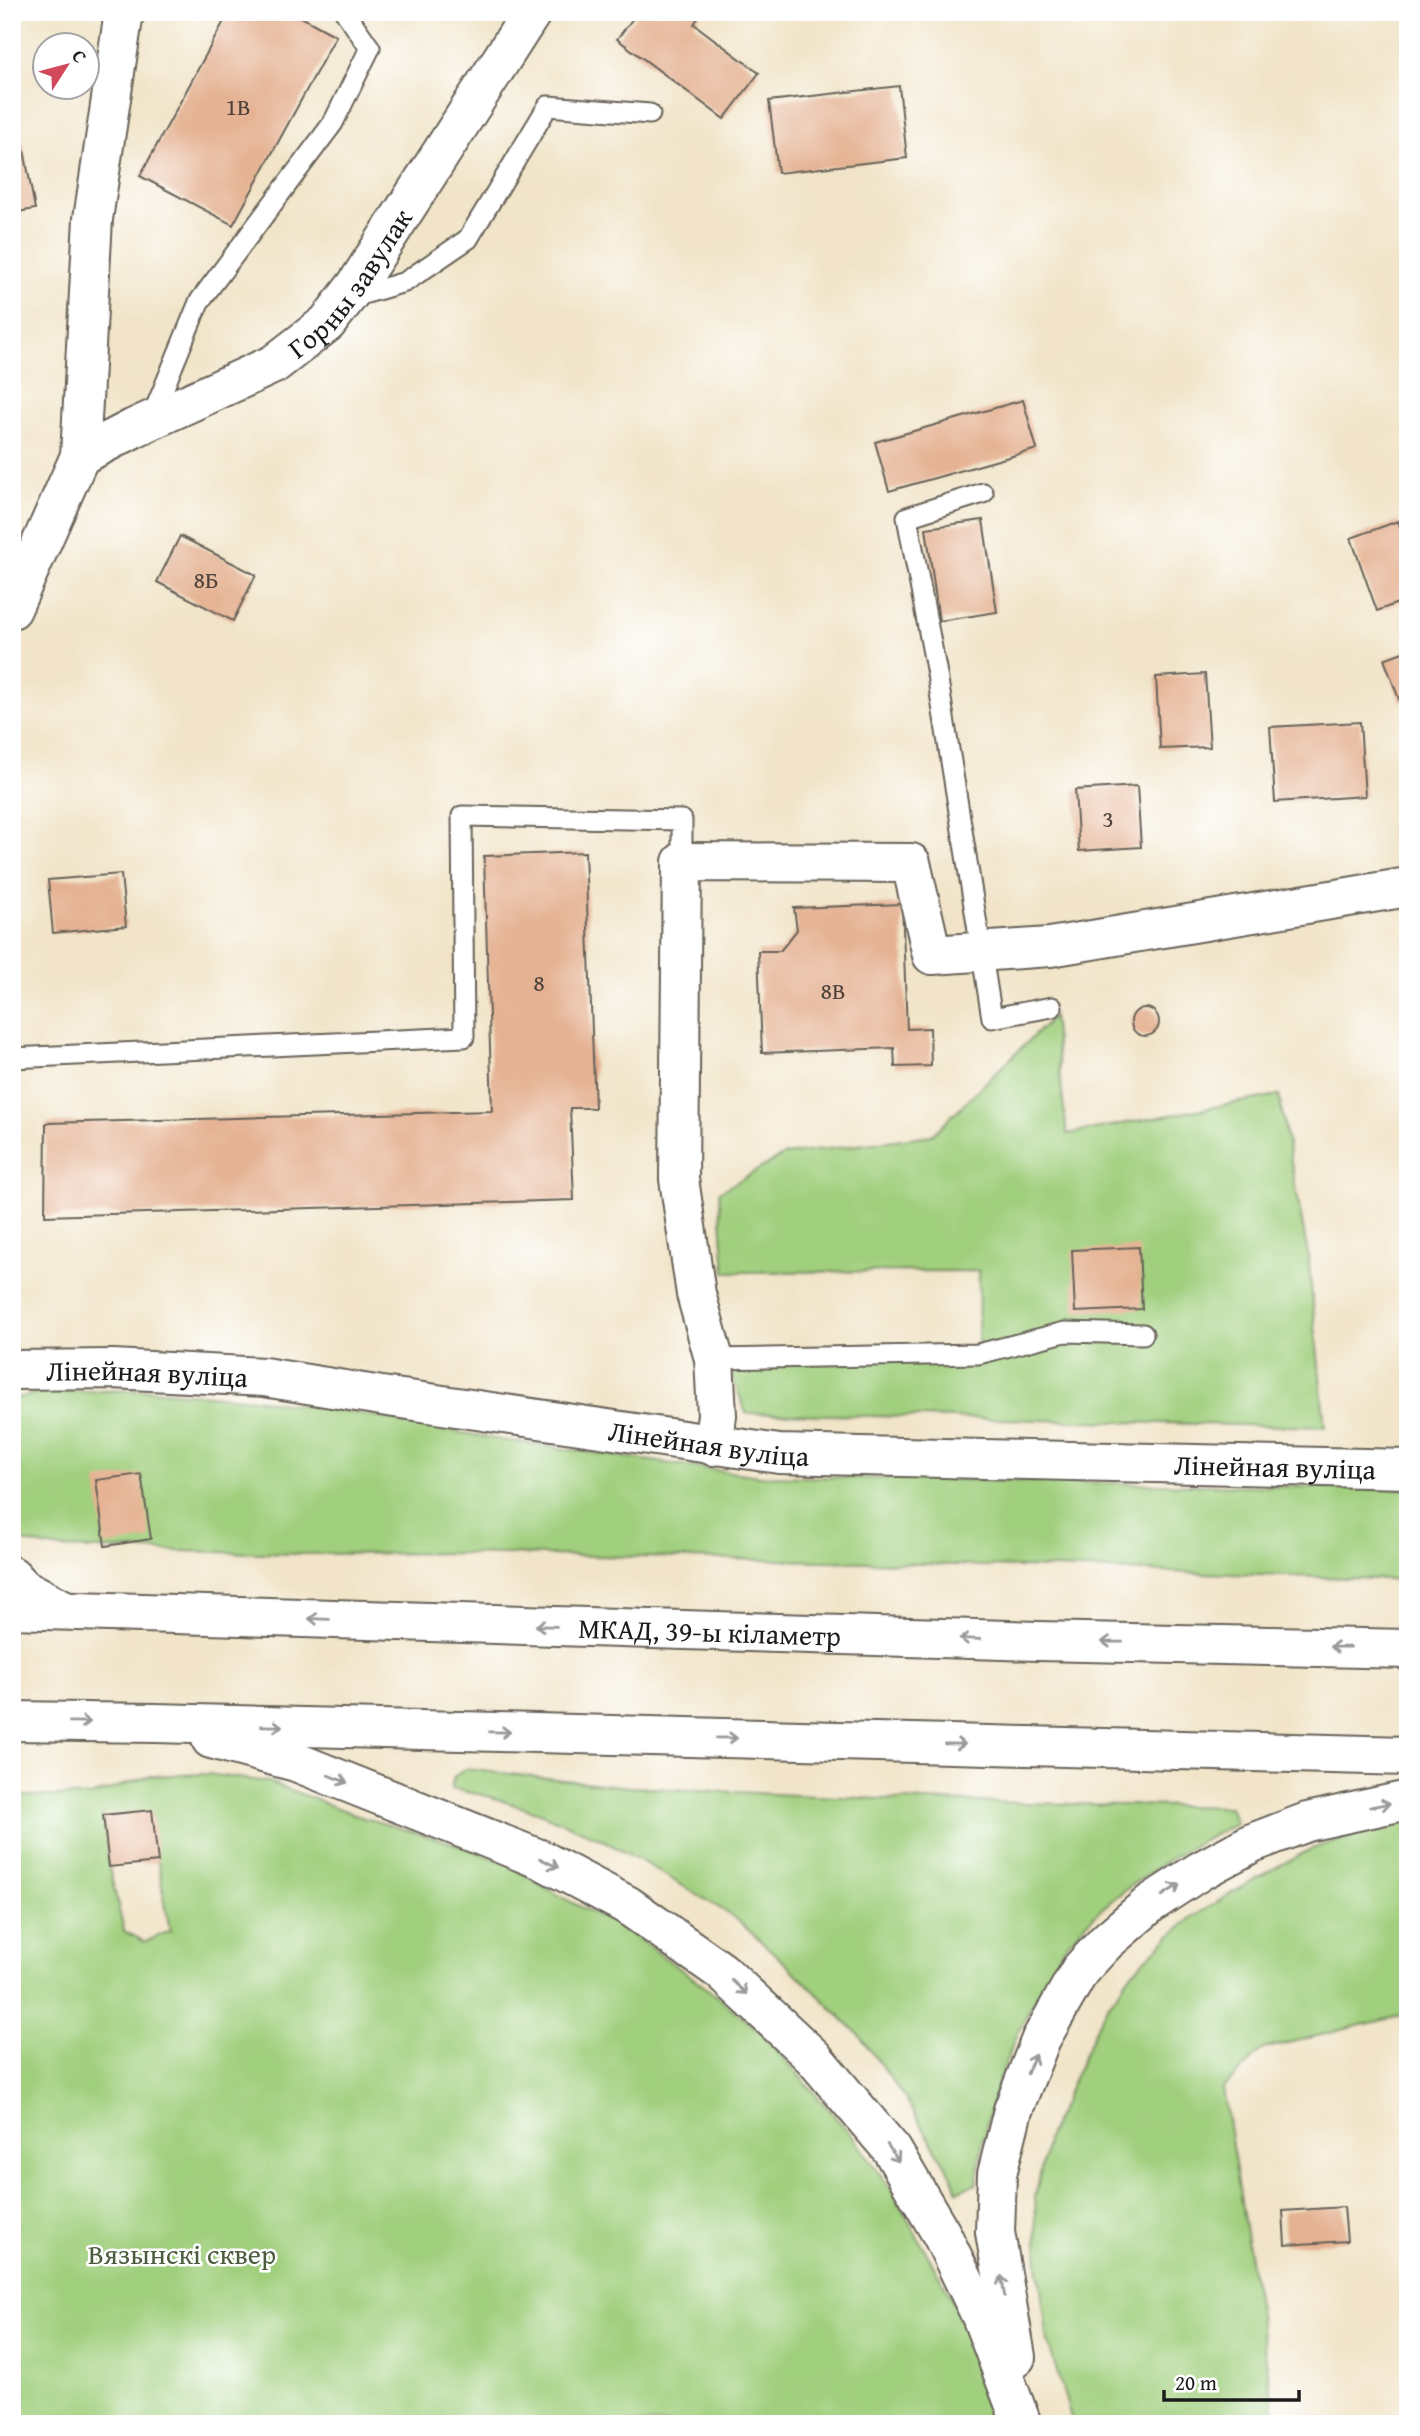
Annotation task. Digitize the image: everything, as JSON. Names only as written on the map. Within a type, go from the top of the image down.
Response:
[{"type":"main road","points":[[12,608],[80,456],[93,219],[124,12]]},
{"type":"main road","name":"Горны завулак","points":[[80,456],[150,420],[274,364],[327,323],[531,12]]},
{"type":"main road","points":[[713,1446],[717,1415],[714,1359],[696,1294],[678,1179],[682,862],[911,863],[932,956],[1051,947],[1408,887]]},
{"type":"main road","name":"Лінейная вуліца","points":[[12,1370],[113,1369],[264,1377],[779,1454],[1408,1469]]},
{"type":"main road","points":[[12,1576],[23,1588],[68,1612]]},
{"type":"main road","name":"МКАД, 39-ы кіламетр","points":[[12,1609],[1024,1640],[1408,1648]]},
{"type":"main road","points":[[12,1721],[1408,1756]]},
{"type":"main road","points":[[155,1723],[296,1762],[542,1860],[627,1905],[721,1971],[813,2057],[892,2150],[942,2235],[981,2316],[1022,2424]]},
{"type":"main road","points":[[1034,2424],[1012,2343],[995,2232],[997,2174],[1013,2110],[1037,2051],[1080,1970],[1107,1941],[1152,1903],[1200,1871],[1252,1843],[1307,1822],[1408,1800]]},
{"type":"lane","points":[[150,420],[199,302],[333,123],[364,61],[370,48],[345,12]]},
{"type":"lane","points":[[345,299],[405,282],[468,239],[548,106],[650,114]]},
{"type":"lane","points":[[983,493],[907,517],[937,674],[992,1018],[1052,1007]]},
{"type":"lane","points":[[12,1058],[464,1037],[462,816],[682,820],[682,862]]},
{"type":"lane","points":[[714,1359],[978,1354],[1065,1332],[1143,1334]]},
{"type":"green space","points":[[1053,1017],[1067,1134],[1279,1095],[1308,1255],[1325,1427],[746,1413],[728,1365],[978,1354],[979,1271],[725,1272],[719,1192],[784,1155],[932,1135]]},
{"type":"green space","points":[[150,1390],[255,1399],[351,1412],[501,1440],[759,1476],[1408,1489],[1408,1580],[867,1562],[55,1548],[24,1542],[12,1535],[12,1399],[44,1392]]},
{"type":"green space","points":[[464,1769],[629,1787],[923,1801],[1230,1807],[1236,1824],[1168,1860],[1124,1890],[1065,1947],[1021,2027],[1000,2078],[985,2130],[977,2184],[957,2191],[951,2174],[906,2100],[859,2035],[734,1917],[599,1838],[542,1814],[488,1796],[451,1789],[454,1777]]},
{"type":"green space","name":"Вязынскі сквер","points":[[207,1774],[269,1782],[364,1818],[453,1843],[503,1862],[569,1901],[624,1929],[696,1980],[760,2031],[854,2138],[891,2189],[950,2295],[1003,2424],[12,2424],[12,1796],[90,1796],[150,1776]],"holes":[[[103,1815],[158,1862],[170,1931],[145,1942],[124,1931],[109,1867]]]},
{"type":"green space","points":[[1408,1818],[1408,2014],[1263,2049],[1223,2088],[1276,2424],[1073,2424],[1048,2342],[1038,2266],[1035,2197],[1048,2137],[1102,2015],[1132,1972],[1193,1917],[1258,1877],[1311,1849]]},
{"type":"building","points":[[229,12],[292,12],[336,36],[233,225],[140,176]]},
{"type":"building","points":[[638,12],[702,12],[694,24],[759,73],[724,119],[617,39]]},
{"type":"building","points":[[12,85],[35,209],[12,213]]},
{"type":"building","points":[[899,86],[907,158],[778,173],[769,101]]},
{"type":"building","points":[[1023,400],[1037,449],[889,491],[875,442]]},
{"type":"building","points":[[983,520],[997,612],[939,621],[926,528]]},
{"type":"building","points":[[1398,521],[1408,548],[1408,599],[1377,611],[1351,538]]},
{"type":"building","points":[[180,536],[256,575],[233,621],[157,582]]},
{"type":"building","points":[[1408,650],[1408,699],[1400,702],[1384,659]]},
{"type":"building","points":[[1205,674],[1210,747],[1160,749],[1156,677]]},
{"type":"building","points":[[1360,722],[1365,796],[1275,802],[1270,727]]},
{"type":"building","points":[[1137,786],[1141,847],[1079,851],[1075,790]]},
{"type":"building","points":[[585,852],[595,1108],[570,1108],[574,1200],[45,1216],[46,1123],[492,1111],[484,856]]},
{"type":"building","points":[[121,874],[126,926],[53,933],[48,880]]},
{"type":"building","points":[[902,904],[907,1029],[930,1028],[931,1066],[895,1067],[894,1048],[762,1053],[758,951],[780,951],[797,930],[794,908]]},
{"type":"building","points":[[1145,1008],[1155,1012],[1159,1022],[1155,1032],[1145,1036],[1135,1032],[1131,1022],[1135,1012]]},
{"type":"building","points":[[1139,1247],[1142,1309],[1075,1312],[1072,1250]]},
{"type":"building","points":[[141,1474],[151,1539],[105,1546],[96,1480]]},
{"type":"building","points":[[152,1810],[158,1862],[109,1867],[103,1815]]},
{"type":"building","points":[[1344,2207],[1347,2241],[1285,2245],[1283,2211]]}]
